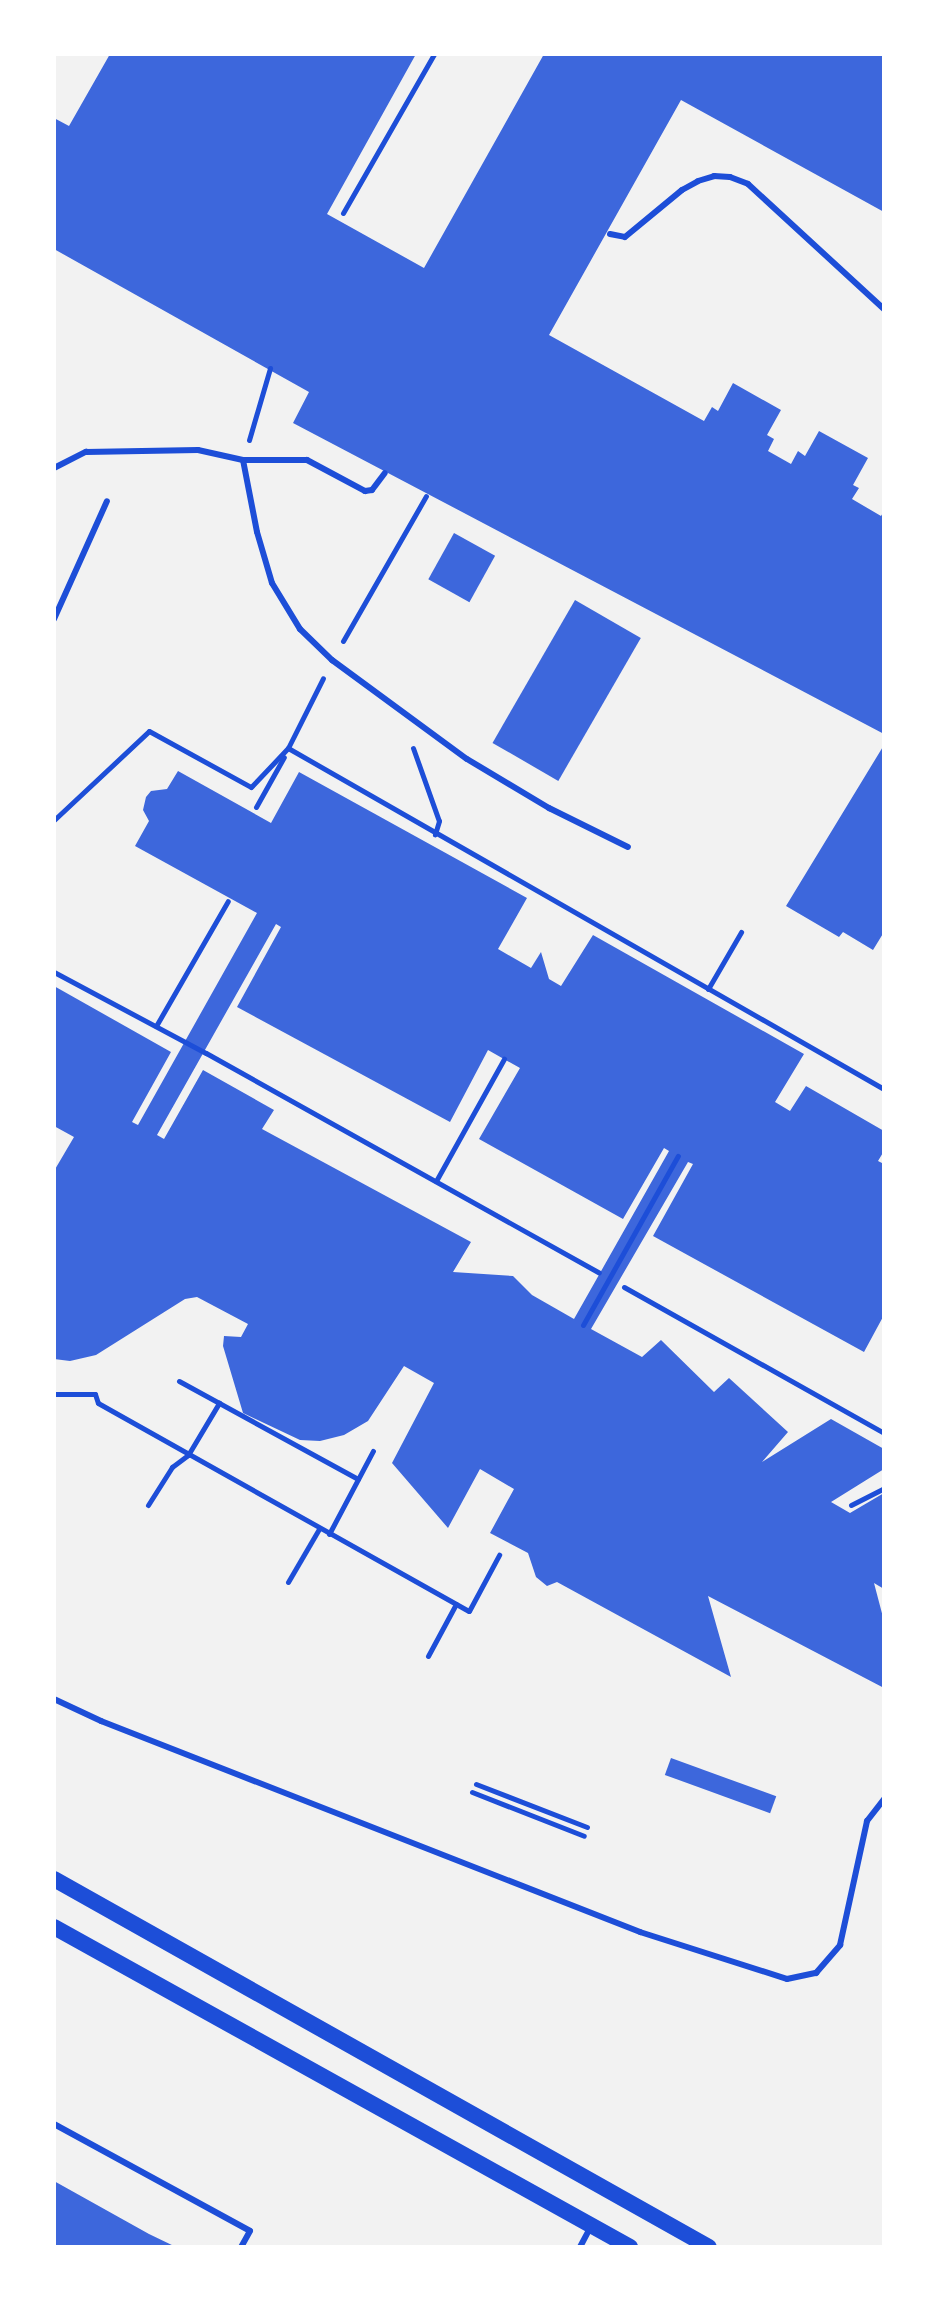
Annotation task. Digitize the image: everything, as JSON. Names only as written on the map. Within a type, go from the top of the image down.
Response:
[{"type":"main road","points":[[54,1879],[709,2247]]},
{"type":"main road","points":[[54,1927],[630,2247]]},
{"type":"lane","points":[[610,234],[625,237],[682,190],[698,181],[714,176],[730,177],[748,184],[884,309]]},
{"type":"lane","points":[[54,468],[86,452],[198,450],[243,460],[307,460],[365,491],[372,490],[385,473]]},
{"type":"lane","points":[[243,460],[257,532],[272,583],[300,629],[332,660],[417,725],[549,808],[628,847]]},
{"type":"lane","points":[[54,619],[107,501]]},
{"type":"lane","points":[[54,1699],[101,1721],[640,1932],[787,1979],[816,1973],[840,1945],[867,1821],[884,1799]]},
{"type":"lane","points":[[54,2124],[250,2231],[241,2247]]},
{"type":"lane","points":[[580,2247],[591,2225]]},
{"type":"path","points":[[343,213],[434,54]]},
{"type":"path","points":[[243,460],[270,368]]},
{"type":"path","points":[[417,725],[409,739],[439,821],[435,834]]},
{"type":"path","points":[[54,820],[149,731],[251,787],[288,748],[884,1089]]},
{"type":"path","points":[[156,1026],[228,901]]},
{"type":"path","points":[[708,989],[741,932]]},
{"type":"path","points":[[54,972],[599,1273]]},
{"type":"path","points":[[436,1181],[504,1059]]},
{"type":"path","points":[[583,1325],[678,1156]]},
{"type":"path","points":[[624,1287],[884,1433]]},
{"type":"path","points":[[179,1381],[358,1479]]},
{"type":"path","points":[[54,1394],[95,1394],[98,1403],[469,1611],[499,1555]]},
{"type":"path","points":[[148,1505],[172,1467],[188,1455],[219,1403]]},
{"type":"path","points":[[329,1534],[373,1451]]},
{"type":"path","points":[[851,1505],[884,1488]]},
{"type":"path","points":[[288,1582],[319,1529]]},
{"type":"path","points":[[428,1656],[456,1604]]},
{"type":"path","points":[[476,1784],[587,1827]]},
{"type":"path","points":[[472,1792],[584,1836]]},
{"type":"building","points":[[110,54],[416,54],[327,214],[424,268],[544,54],[884,54],[884,212],[681,100],[549,335],[704,421],[712,407],[718,411],[733,383],[781,410],[767,435],[774,439],[768,451],[791,464],[798,451],[805,456],[819,431],[868,458],[853,485],[859,488],[852,499],[881,516],[884,511],[884,734],[293,423],[309,392],[54,249],[54,118],[69,126]]},
{"type":"building","points":[[454,533],[495,556],[469,602],[428,579]]},
{"type":"building","points":[[575,600],[641,638],[558,781],[492,743]]},
{"type":"building","points":[[884,745],[884,932],[873,950],[843,932],[839,937],[786,906]]},
{"type":"building","points":[[178,771],[271,823],[299,772],[527,898],[498,949],[531,968],[541,952],[549,979],[561,986],[593,935],[804,1054],[775,1102],[790,1111],[806,1086],[884,1131],[884,1151],[878,1161],[884,1164],[884,1315],[864,1352],[653,1236],[693,1164],[688,1162],[591,1329],[642,1357],[661,1340],[714,1392],[729,1378],[788,1432],[762,1462],[831,1419],[884,1449],[884,1469],[831,1502],[850,1513],[884,1493],[884,1589],[874,1583],[884,1621],[884,1688],[708,1596],[731,1677],[557,1582],[547,1586],[536,1577],[528,1553],[490,1533],[514,1489],[480,1469],[448,1528],[392,1463],[434,1383],[404,1366],[368,1421],[344,1435],[320,1441],[300,1440],[243,1413],[223,1346],[224,1336],[241,1337],[248,1324],[197,1297],[185,1299],[96,1355],[70,1361],[54,1359],[54,1171],[74,1137],[54,1126],[54,986],[171,1052],[132,1122],[138,1125],[257,913],[135,846],[149,821],[143,810],[146,797],[151,791],[167,789]],"holes":[[[276,924],[281,927],[237,1007],[450,1122],[488,1050],[520,1068],[479,1139],[623,1219],[664,1148],[669,1151],[574,1319],[532,1295],[513,1276],[453,1272],[471,1242],[262,1129],[274,1110],[203,1070],[164,1139],[157,1135]]]},
{"type":"building","points":[[671,1758],[776,1796],[770,1813],[665,1775]]},
{"type":"building","points":[[54,2181],[149,2234],[176,2247],[54,2247]]}]
